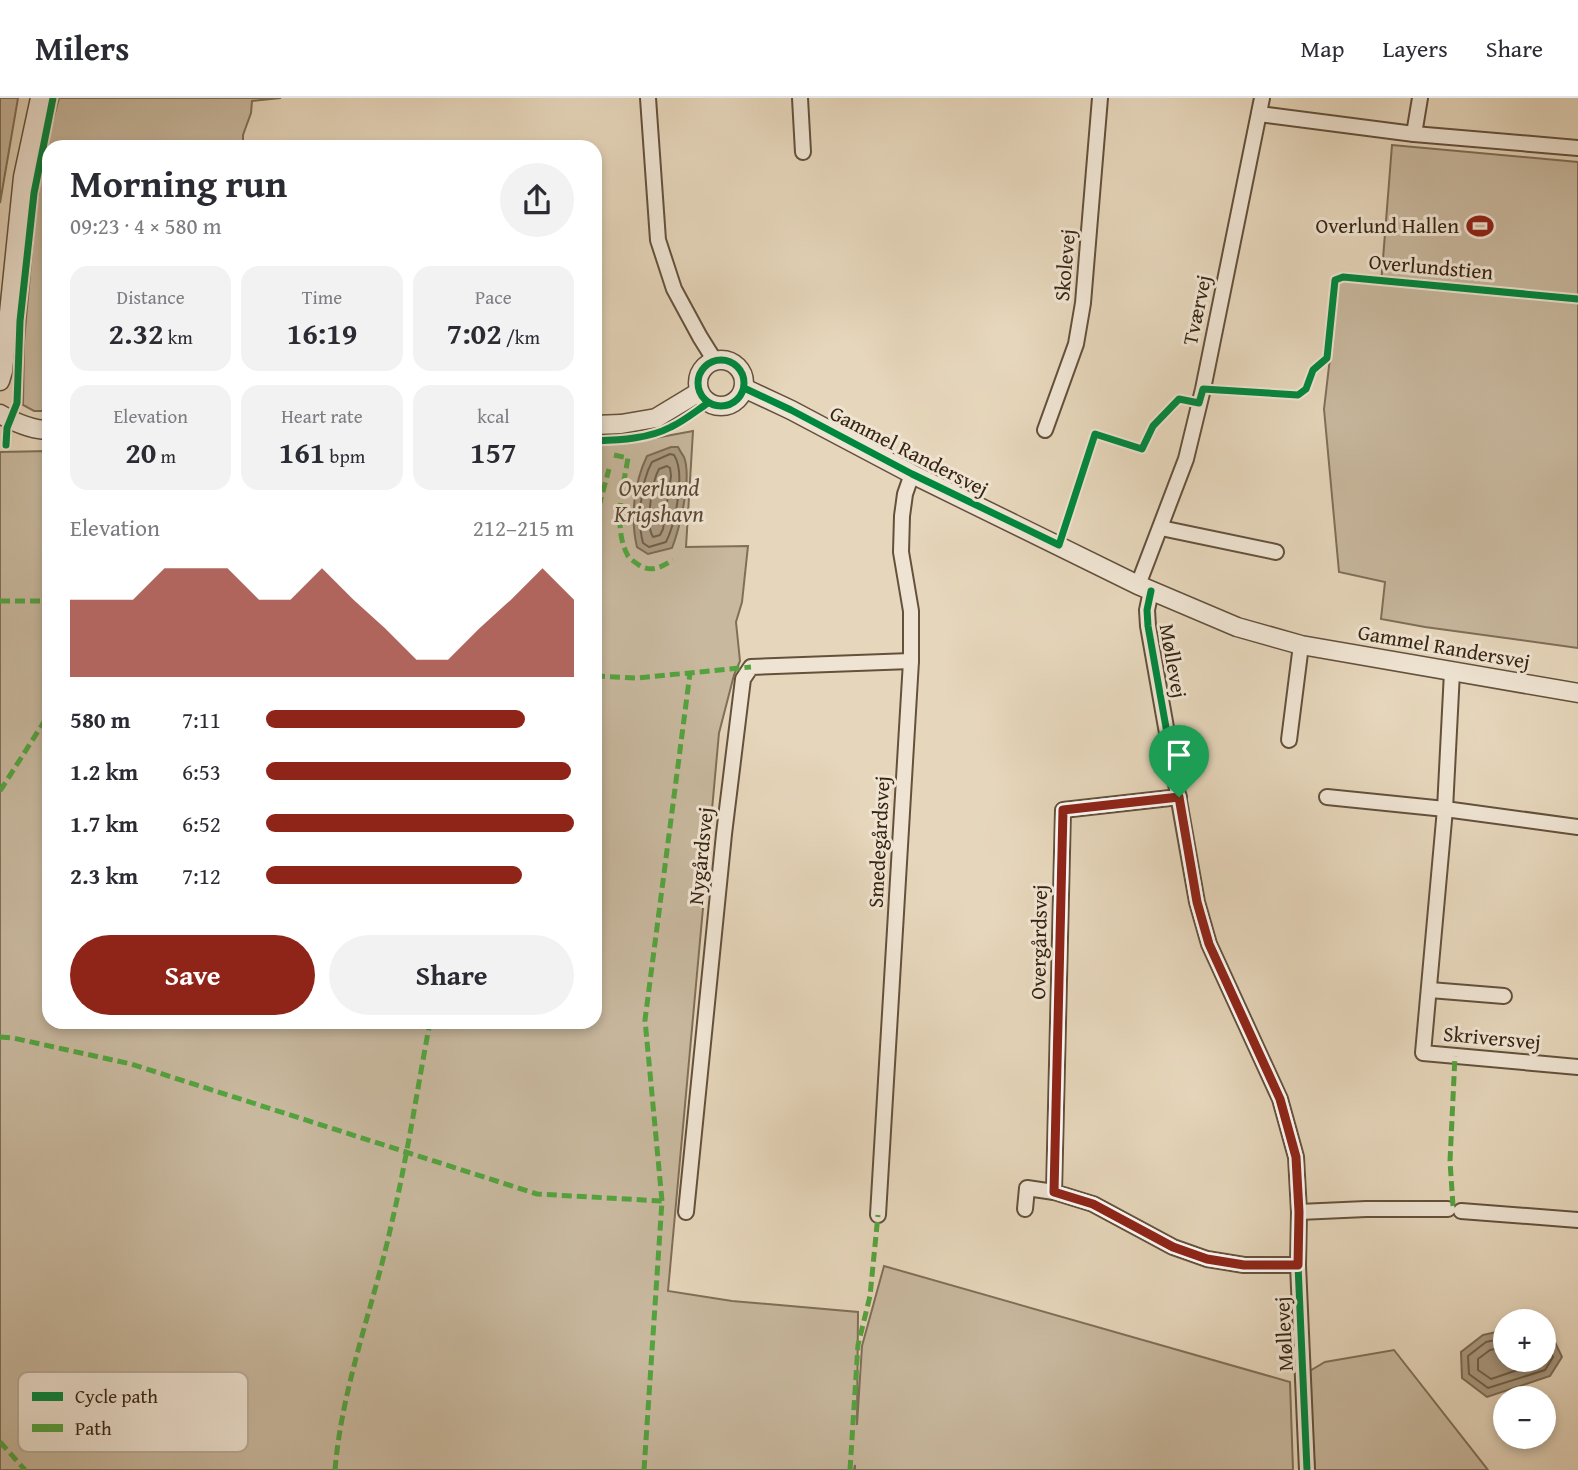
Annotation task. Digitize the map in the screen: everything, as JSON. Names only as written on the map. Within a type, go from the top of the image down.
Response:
[{"type":"street","points":[[0,381],[23,177],[40,98]]},
{"type":"street","points":[[648,98],[658,240],[674,289],[715,360]]},
{"type":"street","points":[[800,98],[803,152]]},
{"type":"street","name":"Skolevej","points":[[1045,430],[1079,330],[1100,98]]},
{"type":"street","name":"Tværvej","points":[[1145,588],[1161,528],[1186,459],[1203,388],[1262,98]]},
{"type":"street","points":[[1414,134],[1420,98]]},
{"type":"street","points":[[1259,114],[1414,134],[1578,148]]},
{"type":"street","points":[[715,360],[726,360],[740,370],[744,377],[744,388],[737,400],[719,407],[708,403],[699,392],[697,381],[704,366],[715,360]]},
{"type":"street","name":"Gammel Randersvej","points":[[744,388],[1145,588],[1237,627],[1301,645],[1578,693]]},
{"type":"street","points":[[602,425],[621,425],[656,418],[699,392]]},
{"type":"street","points":[[0,414],[42,430]]},
{"type":"street","name":"Smedegårdsvej","points":[[878,1215],[911,661],[911,611],[901,552],[902,516],[905,494],[912,474]]},
{"type":"street","points":[[1161,528],[1276,552]]},
{"type":"street","name":"Møllevej","points":[[1145,588],[1148,626],[1197,902],[1209,944],[1280,1099],[1296,1157],[1307,1470]]},
{"type":"street","points":[[1289,740],[1301,645]]},
{"type":"street","name":"Nygårdsvej","points":[[686,1212],[724,834],[743,679],[751,667],[911,661]]},
{"type":"street","name":"Skriversvej","points":[[1452,672],[1445,809],[1423,1054],[1578,1067]]},
{"type":"street","name":"Overgårdsvej","points":[[1054,1192],[1063,810],[1179,797]]},
{"type":"street","points":[[1327,797],[1578,827]]},
{"type":"street","name":"Skriversvej","points":[[1430,990],[1504,996]]},
{"type":"street","points":[[1025,1209],[1027,1188],[1054,1192],[1093,1204],[1173,1247],[1207,1259],[1244,1265],[1298,1265]]},
{"type":"street","points":[[1299,1212],[1366,1209],[1455,1210],[1578,1220]]},
{"type":"shaded area","points":[[0,98],[18,98],[0,203]]},
{"type":"shaded area","points":[[59,98],[281,98],[252,101],[243,140],[48,140]]},
{"type":"shaded area","points":[[1392,145],[1578,162],[1578,648],[1381,619],[1385,582],[1339,572],[1324,409],[1339,281],[1381,284]]},
{"type":"shaded area","points":[[42,170],[42,411],[34,411],[23,405],[24,342]]},
{"type":"shaded area","points":[[693,431],[686,547],[748,546],[742,602],[736,622],[740,661],[719,733],[668,1291],[732,1301],[858,1312],[857,1425],[862,1346],[884,1266],[1290,1382],[1293,1470],[855,1470],[855,1465],[854,1470],[0,1470],[0,452],[42,451],[42,1029],[602,1029],[602,444],[634,442]]},
{"type":"shaded area","points":[[1394,1350],[1488,1470],[1315,1470],[1308,1372],[1325,1362]]},
{"type":"water","name":"Overlund Krigshavn","points":[[678,447],[686,466],[686,489],[681,516],[672,548],[648,554],[637,547],[634,513],[636,489],[647,456]]},
{"type":"water","points":[[1493,1333],[1493,1372],[1553,1372],[1550,1376],[1520,1386],[1493,1386],[1493,1395],[1487,1397],[1462,1378],[1461,1352],[1483,1335]]},
{"type":"water","points":[[1556,1344],[1562,1357],[1556,1366]]},
{"type":"marked path","points":[[614,455],[628,458],[620,519],[623,543],[628,556],[648,569],[660,567],[673,560]]},
{"type":"marked path","points":[[602,495],[609,469]]},
{"type":"marked path","points":[[0,601],[42,601]]},
{"type":"marked path","points":[[602,676],[637,678],[751,667]]},
{"type":"marked path","points":[[662,1201],[645,1020],[690,673]]},
{"type":"marked path","points":[[0,791],[42,725]]},
{"type":"marked path","points":[[335,1470],[344,1408],[397,1201],[429,1029]]},
{"type":"marked path","points":[[0,1037],[131,1064],[537,1194],[662,1201],[644,1470]]},
{"type":"marked path","points":[[1453,1206],[1450,1161],[1455,1056]]},
{"type":"marked path","points":[[850,1470],[858,1345],[870,1296],[878,1215]]},
{"type":"marked path","points":[[0,1442],[25,1470]]},
{"type":"cycle path","points":[[45,140],[53,98]]},
{"type":"cycle path","points":[[6,445],[7,428],[17,403],[20,321],[34,193],[42,153]]},
{"type":"cycle path","name":"Overlundstien","points":[[744,388],[1059,545],[1095,434],[1142,449],[1153,426],[1179,399],[1199,403],[1203,389],[1298,395],[1306,389],[1313,370],[1327,358],[1335,280],[1343,277],[1578,299]]},
{"type":"cycle path","points":[[721,360],[738,366],[744,383],[738,400],[721,406],[704,400],[698,383],[704,366],[721,360]]},
{"type":"cycle path","points":[[602,441],[662,431],[676,425],[708,403]]},
{"type":"cycle path","points":[[1151,591],[1147,610],[1148,626],[1197,902],[1209,944],[1280,1099],[1296,1157],[1307,1470]]},
{"type":"place","name":"Overlund Hallen","points":[[1480,226]]},
{"type":"route","points":[[1179,797],[1197,902],[1209,944],[1280,1099],[1296,1157],[1298,1265],[1244,1265],[1207,1259],[1173,1247],[1093,1204],[1054,1192],[1063,810],[1179,797]]}]
